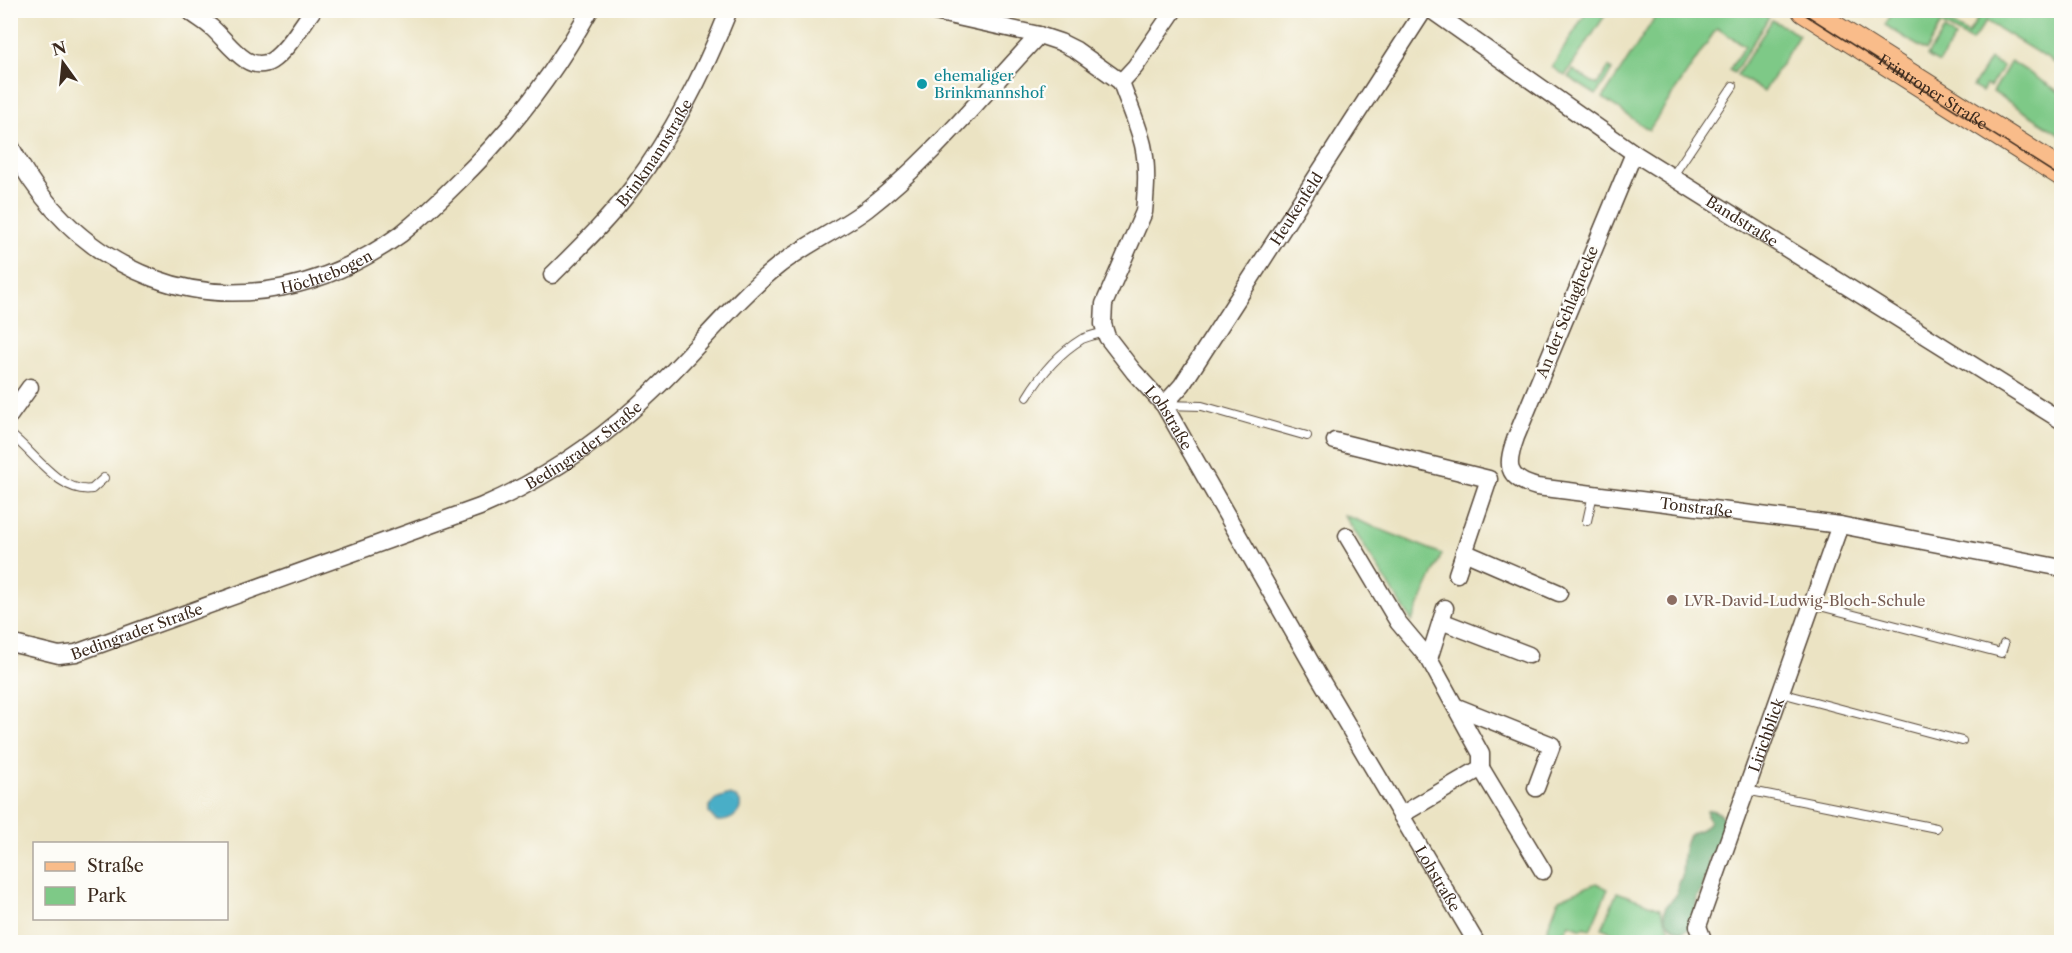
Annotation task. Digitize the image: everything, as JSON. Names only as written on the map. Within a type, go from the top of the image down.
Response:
[{"type":"main road","name":"Frintroper Straße","points":[[1805,10],[2061,173]]},
{"type":"street","points":[[188,10],[212,27],[240,55],[252,63],[262,64],[280,54],[313,10]]},
{"type":"street","name":"Höchtebogen","points":[[10,145],[49,205],[77,234],[119,264],[171,285],[198,290],[236,293],[293,286],[321,278],[349,266],[400,234],[440,199],[499,141],[526,109],[572,42],[590,10]]},
{"type":"street","name":"Brinkmannstraße","points":[[552,275],[610,215],[662,145],[688,100],[729,10]]},
{"type":"street","points":[[926,10],[1039,35],[1060,42],[1076,50],[1121,81],[1143,145],[1146,196],[1144,212],[1104,304],[1102,313],[1105,332]]},
{"type":"street","points":[[1121,81],[1135,67],[1174,10]]},
{"type":"street","name":"Heukenfeld","points":[[1164,405],[1182,385],[1424,10]]},
{"type":"street","name":"Bandstraße","points":[[1431,10],[1634,153],[2061,422]]},
{"type":"street","name":"Bedingrader Straße","points":[[10,643],[58,655],[76,653],[480,507],[504,497],[563,464],[658,387],[697,345],[778,266],[865,210],[902,180],[930,153],[1039,35]]},
{"type":"street","name":"An der Schlaghecke","points":[[1511,473],[1509,458],[1516,437],[1634,153]]},
{"type":"street","name":"Lohstraße","points":[[1105,332],[1119,354],[1164,405],[1306,654],[1476,942]]},
{"type":"street","points":[[10,415],[30,387]]},
{"type":"street","points":[[1335,441],[1489,479],[1457,574]]},
{"type":"street","name":"Tonstraße","points":[[1511,473],[1525,484],[1537,487],[1840,525],[2061,568]]},
{"type":"street","name":"Lirichblick","points":[[1704,942],[1698,926],[1840,525]]},
{"type":"street","points":[[1347,536],[1398,622],[1429,659],[1481,754],[1481,768],[1543,871]]},
{"type":"street","points":[[1464,552],[1559,593]]},
{"type":"street","points":[[1429,659],[1443,614],[1529,655]]},
{"type":"street","points":[[1457,707],[1552,745],[1536,788]]},
{"type":"street","points":[[1401,815],[1481,768]]},
{"type":"lane","points":[[1672,177],[1733,86]]},
{"type":"lane","points":[[1027,397],[1043,372],[1061,356],[1083,339],[1105,332]]},
{"type":"lane","points":[[1164,405],[1202,406],[1307,436]]},
{"type":"lane","points":[[10,434],[62,482],[85,490],[92,489],[104,478]]},
{"type":"lane","points":[[1489,479],[1511,473]]},
{"type":"lane","points":[[1587,521],[1593,494]]},
{"type":"lane","points":[[1812,604],[2001,653],[2004,644]]},
{"type":"lane","points":[[1781,693],[1962,741]]},
{"type":"lane","points":[[1746,790],[1936,828]]},
{"type":"green space","points":[[1587,11],[1608,11],[1565,76],[1552,67]]},
{"type":"green space","points":[[1659,11],[1758,11],[1769,17],[1734,73],[1729,70],[1745,46],[1717,28],[1649,130],[1603,98]]},
{"type":"green space","points":[[1893,11],[1931,11],[1968,34],[1980,15],[1973,11],[2061,11],[2061,67],[1986,21],[1972,41],[1941,24],[1926,51],[1885,25]]},
{"type":"green space","points":[[1772,20],[1799,35],[1764,92],[1737,75]]},
{"type":"green space","points":[[1944,30],[1955,37],[1939,63],[1927,56]]},
{"type":"green space","points":[[1990,59],[2003,66],[1990,87],[1986,85],[1982,92],[1973,87]]},
{"type":"green space","points":[[2011,61],[2061,93],[2061,135],[1993,92]]},
{"type":"green space","points":[[1609,67],[1612,70],[1596,95],[1568,77],[1573,70],[1597,85]]},
{"type":"green space","points":[[1344,515],[1442,554],[1412,621]]},
{"type":"green space","points":[[1707,811],[1719,813],[1725,820],[1718,847],[1708,859],[1711,871],[1704,879],[1702,890],[1697,897],[1692,928],[1682,932],[1668,922],[1664,915],[1665,910],[1667,904],[1677,893],[1682,877],[1685,845],[1689,835],[1708,824],[1710,821]]},
{"type":"green space","points":[[1596,883],[1608,889],[1590,930],[1569,924],[1559,942],[1542,942],[1559,899]]},
{"type":"green space","points":[[1617,892],[1660,908],[1673,937],[1672,942],[1635,942],[1602,928]]},
{"type":"water","points":[[727,795],[739,800],[740,810],[731,818],[716,821],[709,813],[709,806],[716,799]]},
{"type":"tram line","points":[[1798,10],[2062,178]]},
{"type":"place","name":"ehemaliger Brinkmannshof","points":[[922,84]]},
{"type":"place","name":"LVR-David-Ludwig-Bloch-Schule","points":[[1672,600]]}]
